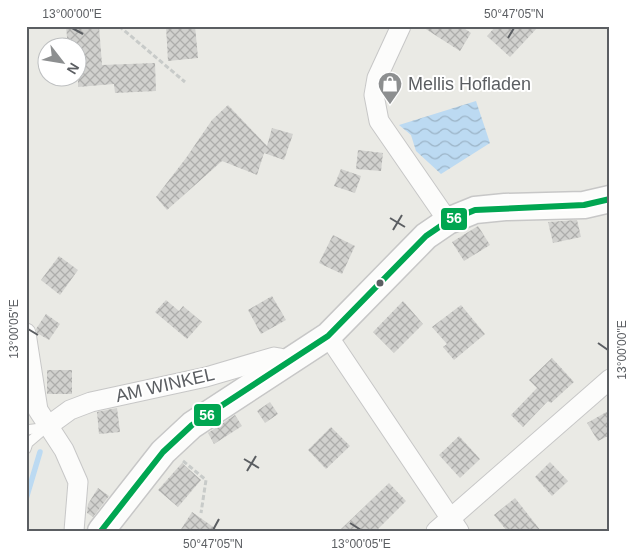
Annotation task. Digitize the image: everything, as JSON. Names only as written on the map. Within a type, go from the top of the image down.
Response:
[{"type":"street","points":[[401,26],[376,78],[374,95],[380,121],[448,221]]},
{"type":"street","points":[[101,531],[168,448],[192,425],[328,336],[426,236],[448,221],[475,210],[505,207],[584,205],[610,199]]},
{"type":"street","points":[[26,333],[38,410],[64,450],[78,482],[74,531]]},
{"type":"street","points":[[328,336],[448,527],[610,379]]},
{"type":"street","name":"AM WINKEL","points":[[48,426],[70,410],[91,402],[206,377],[274,357],[280,358],[286,363]]},
{"type":"lane","points":[[26,430],[48,426]]},
{"type":"lane","points":[[26,449],[28,443],[48,426]]},
{"type":"path","points":[[120,26],[185,82]]},
{"type":"path","points":[[168,448],[206,480],[201,513]]},
{"type":"water","points":[[476,101],[490,143],[441,174],[416,151],[411,135],[399,125]]},
{"type":"building","points":[[66,26],[99,26],[102,65],[155,63],[156,91],[115,93],[114,84],[88,86],[88,38],[67,38]]},
{"type":"building","points":[[166,26],[195,26],[198,58],[168,61]]},
{"type":"building","points":[[421,26],[461,26],[471,33],[460,51]]},
{"type":"building","points":[[496,26],[539,26],[510,57],[487,36]]},
{"type":"building","points":[[228,105],[267,146],[272,128],[293,134],[284,160],[264,153],[257,175],[222,161],[167,210],[156,197],[212,120]]},
{"type":"building","points":[[358,150],[383,153],[381,171],[356,169]]},
{"type":"building","points":[[341,169],[361,176],[355,193],[334,186]]},
{"type":"building","points":[[577,220],[581,237],[553,243],[548,222]]},
{"type":"building","points":[[478,226],[490,245],[464,261],[452,242]]},
{"type":"building","points":[[333,235],[355,246],[342,274],[319,263]]},
{"type":"building","points":[[59,256],[78,270],[60,295],[41,280]]},
{"type":"building","points":[[272,296],[286,320],[261,334],[248,310]]},
{"type":"building","points":[[166,300],[179,311],[183,306],[202,322],[187,339],[155,312]]},
{"type":"building","points":[[403,301],[423,324],[394,353],[373,332]]},
{"type":"building","points":[[461,305],[485,334],[454,360],[443,347],[447,344],[432,327]]},
{"type":"building","points":[[46,314],[60,324],[49,340],[37,333],[36,329]]},
{"type":"building","points":[[552,358],[574,382],[551,403],[548,401],[523,427],[511,415],[537,388],[529,380]]},
{"type":"building","points":[[47,370],[72,370],[72,394],[47,394]]},
{"type":"building","points":[[270,402],[278,414],[265,423],[257,411]]},
{"type":"building","points":[[117,408],[120,432],[99,434],[97,412]]},
{"type":"building","points":[[610,410],[610,435],[598,441],[587,423]]},
{"type":"building","points":[[235,415],[242,426],[214,444],[208,433]]},
{"type":"building","points":[[331,427],[350,446],[326,469],[308,450]]},
{"type":"building","points":[[459,436],[480,459],[460,478],[439,455]]},
{"type":"building","points":[[550,462],[568,481],[552,496],[535,477]]},
{"type":"building","points":[[182,463],[201,480],[178,507],[158,490]]},
{"type":"building","points":[[389,483],[406,501],[376,531],[339,531]]},
{"type":"building","points":[[98,488],[109,496],[93,517],[87,513],[88,504]]},
{"type":"building","points":[[515,498],[541,531],[507,531],[494,515]]},
{"type":"building","points":[[192,512],[219,531],[180,531]]},
{"type":"waterway","points":[[26,499],[40,452]]},
{"type":"transit line","name":"56","points":[[101,531],[163,452],[192,425],[328,336],[426,236],[448,221],[475,210],[584,205],[610,199]]},
{"type":"place","name":"Mellis Hofladen","points":[[390,105]]}]
